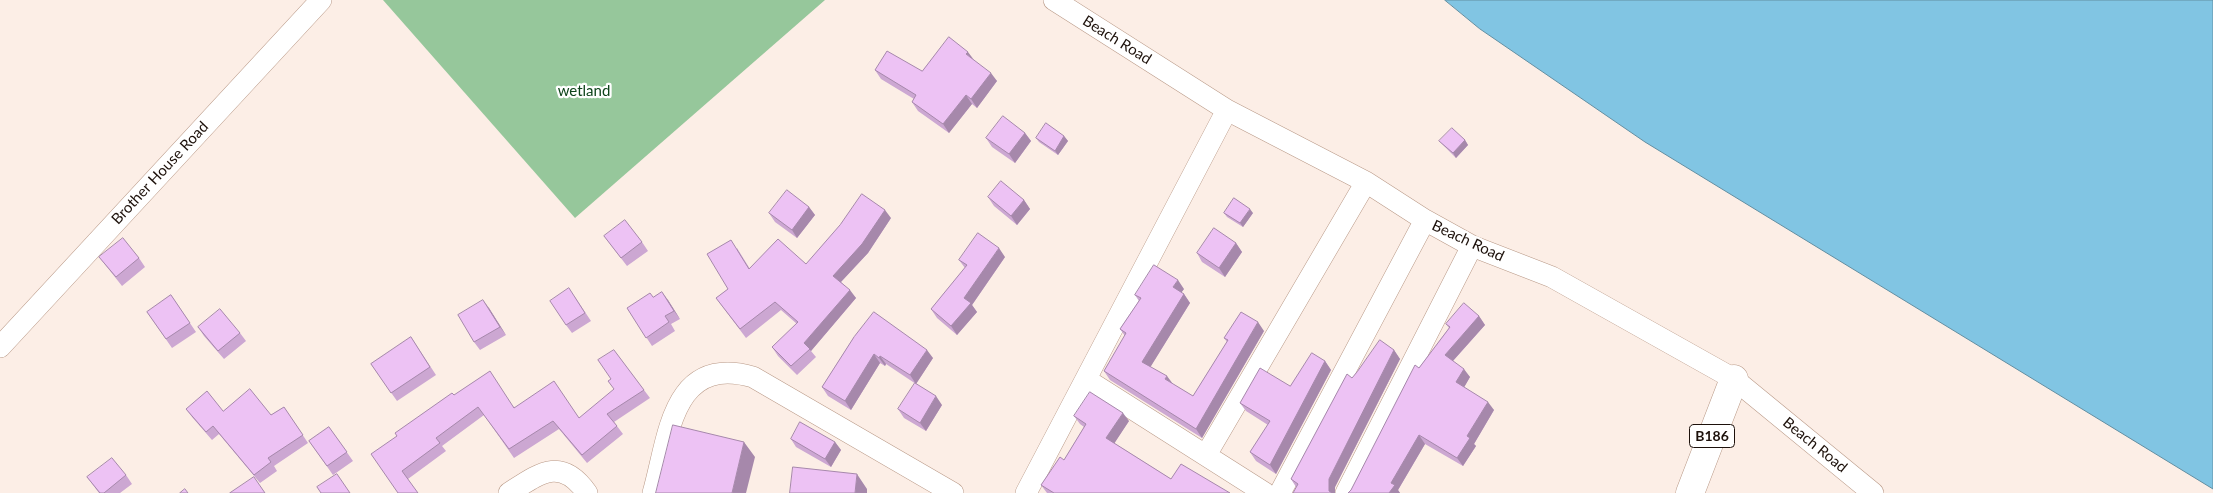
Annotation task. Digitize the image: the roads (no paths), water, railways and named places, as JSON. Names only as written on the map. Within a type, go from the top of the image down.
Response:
[{"type":"main road","name":"B186","points":[[1690,493],[1734,379]]},
{"type":"street","name":"Brother House Road","points":[[0,347],[320,0]]},
{"type":"street","name":"Beach Road","points":[[1054,0],[1227,110],[1366,182],[1425,220],[1472,246],[1552,277],[1734,379],[1873,493]]},
{"type":"street","points":[[1026,493],[1087,380],[1227,110]]},
{"type":"street","points":[[1206,455],[1366,182]]},
{"type":"street","points":[[1280,493],[1425,220]]},
{"type":"street","points":[[1346,493],[1472,246]]},
{"type":"street","points":[[653,493],[671,422],[680,399],[694,384],[713,374],[736,372],[752,377],[953,493]]},
{"type":"street","points":[[1087,380],[1265,493]]},
{"type":"street","points":[[509,493],[534,476],[547,471],[561,471],[571,475],[587,493]]},
{"type":"water","points":[[1445,0],[2213,0],[2213,489],[1645,142],[1480,29]]},
{"type":"park label","name":"wetland","points":[[584,91]]}]
